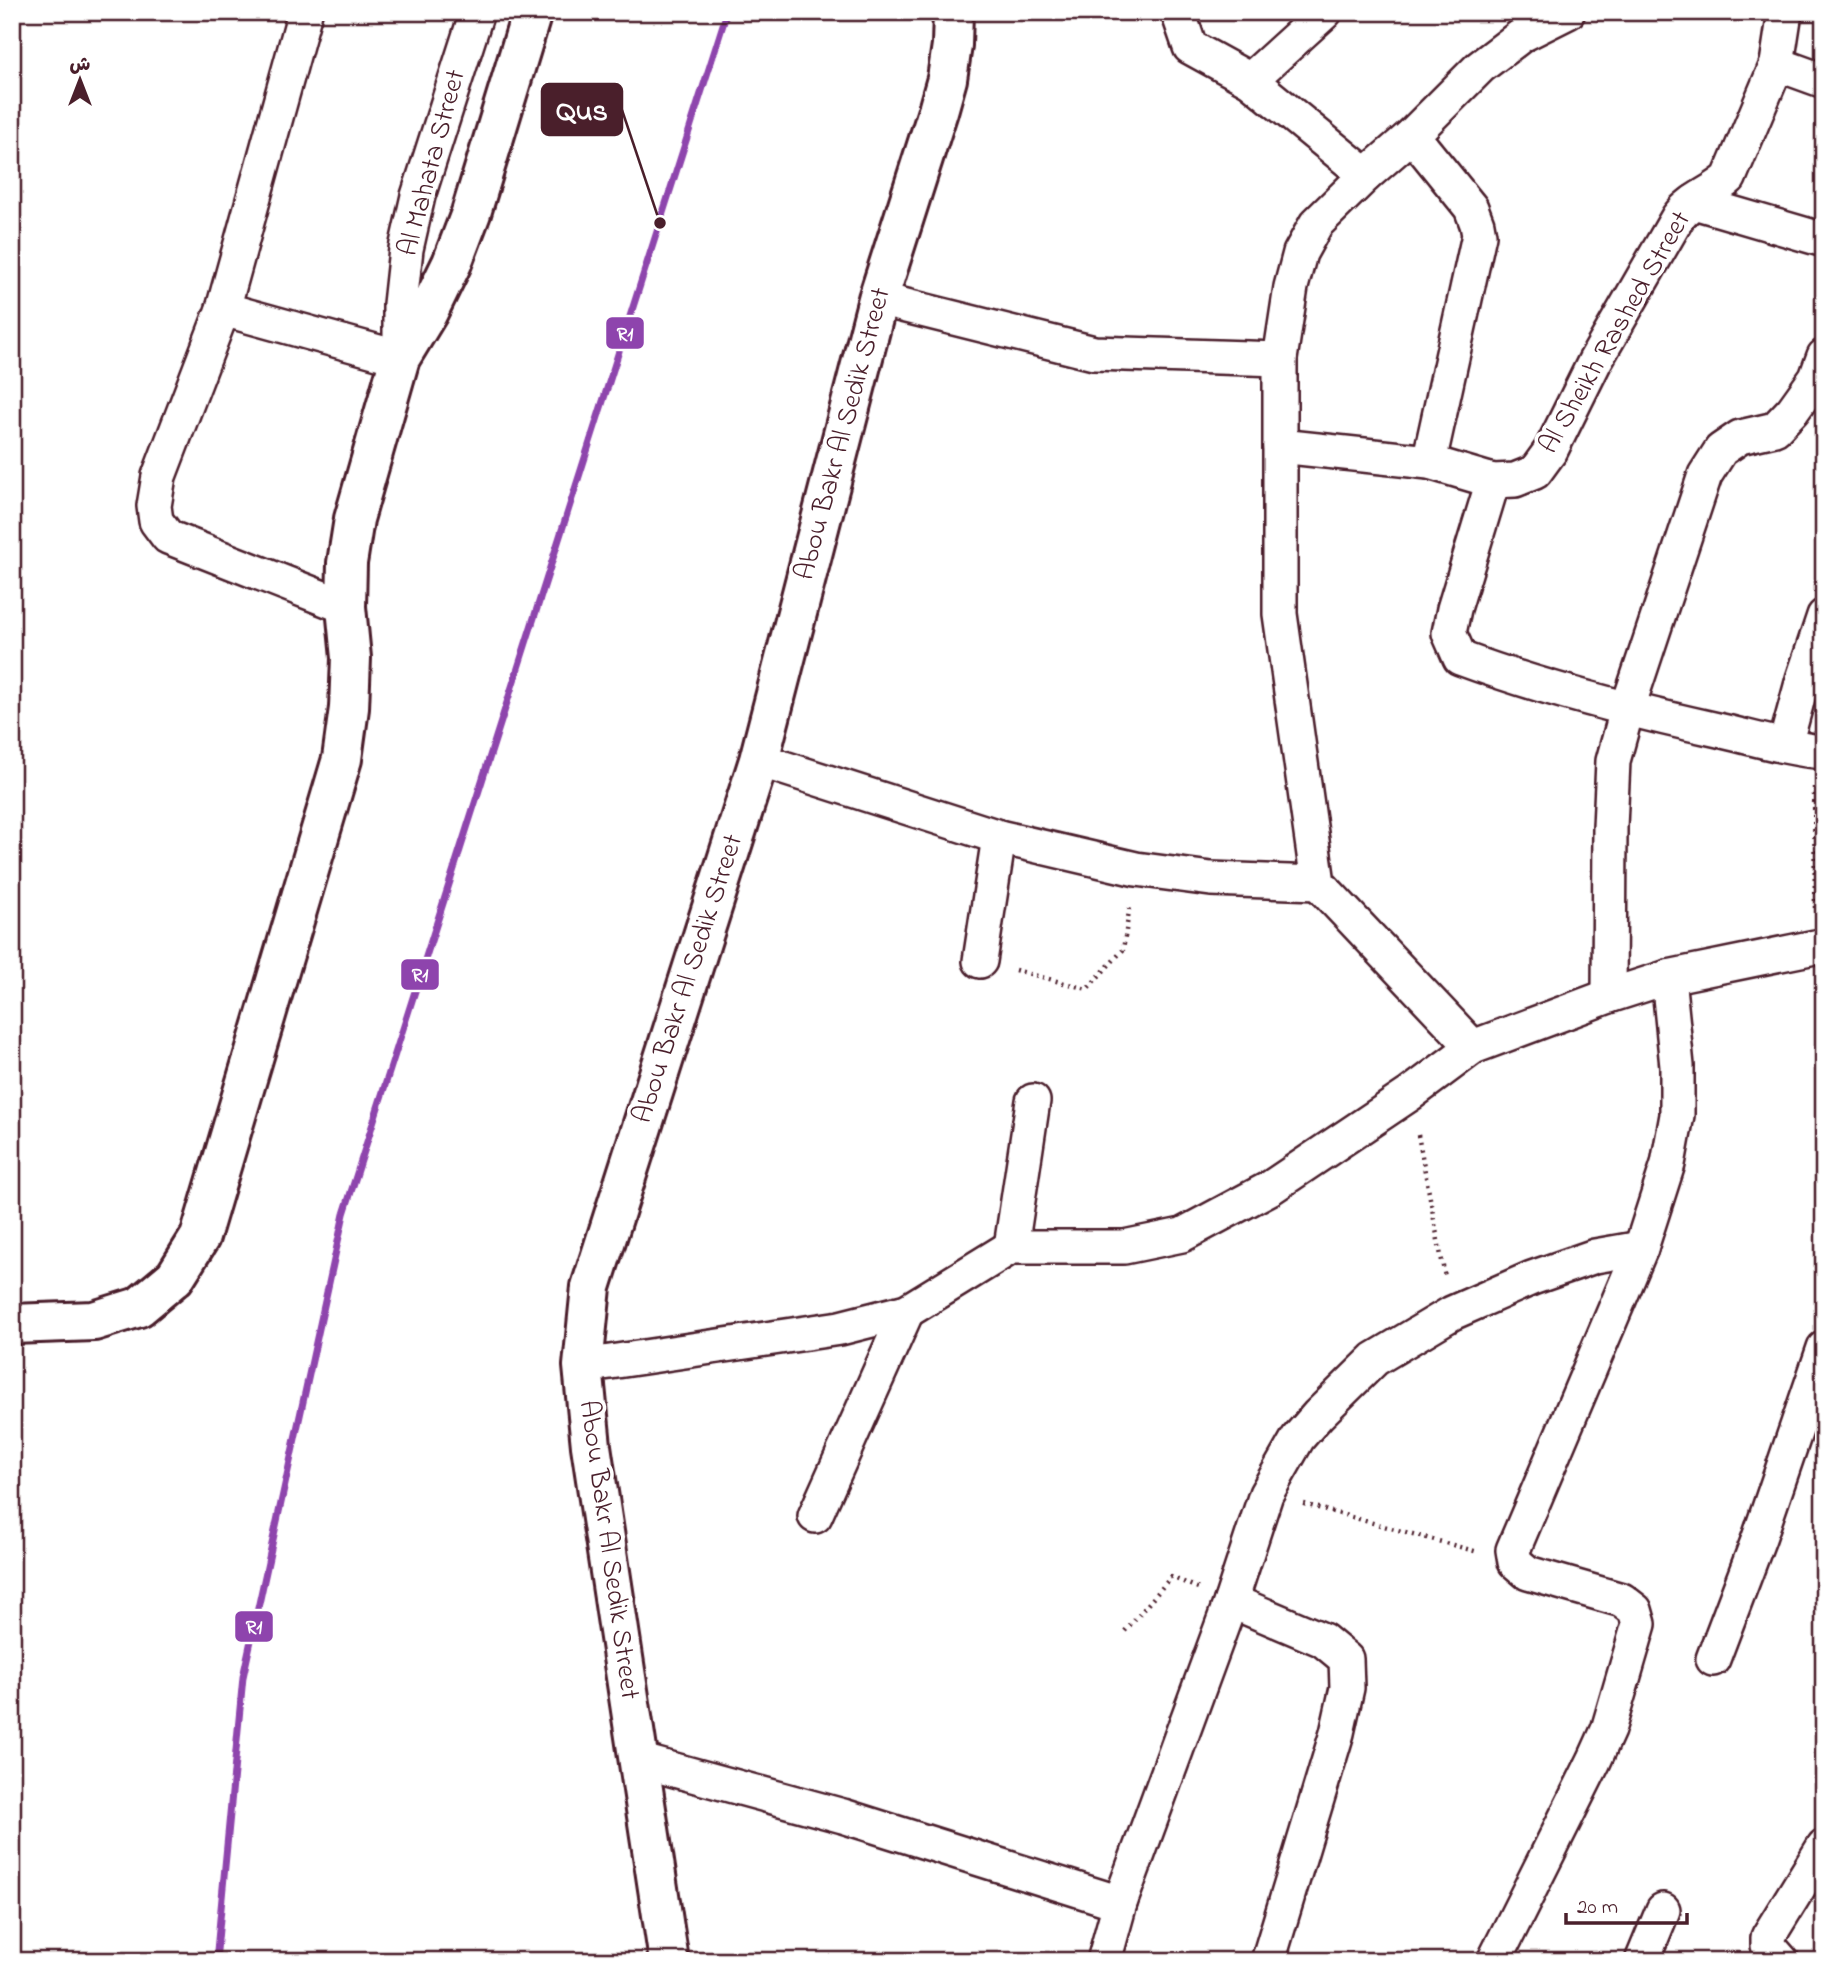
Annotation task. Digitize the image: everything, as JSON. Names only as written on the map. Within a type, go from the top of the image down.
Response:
[{"type":"street","points":[[305,12],[223,309],[159,476],[154,506],[156,521],[167,537],[346,607]]},
{"type":"street","name":"Al Mahata Street","points":[[400,358],[400,304],[406,249],[418,196],[477,12]]},
{"type":"street","points":[[12,1324],[94,1321],[138,1307],[175,1277],[200,1237],[342,759],[350,696],[351,657],[346,607],[347,563],[354,519],[400,358],[428,312],[452,263],[466,226],[532,12]]},
{"type":"street","name":"Abou Bakr Al Sedik Street","points":[[669,1961],[591,1446],[583,1366],[591,1287],[759,760],[878,299],[947,79],[953,12]]},
{"type":"street","points":[[1178,12],[1190,47],[1250,80],[1366,175]]},
{"type":"street","points":[[1250,80],[1325,12]]},
{"type":"street","points":[[1473,1046],[1318,883],[1280,614],[1280,359],[1291,286],[1300,253],[1316,224],[1480,67],[1521,35],[1568,12]]},
{"type":"street","name":"Al Sheikh Rashed Street","points":[[1493,481],[1515,480],[1535,472],[1550,450],[1595,361],[1678,217],[1685,208],[1729,178],[1777,64],[1785,12]]},
{"type":"street","points":[[1777,64],[1824,81]]},
{"type":"street","points":[[1412,135],[1471,208],[1479,235],[1429,462]]},
{"type":"street","points":[[1694,202],[1824,240]]},
{"type":"street","points":[[878,299],[1094,353],[1280,359]]},
{"type":"street","points":[[223,309],[400,358]]},
{"type":"street","points":[[1609,996],[1613,761],[1627,710],[1705,475],[1721,450],[1740,437],[1775,429],[1793,410],[1816,378],[1824,356]]},
{"type":"street","points":[[1280,446],[1429,462],[1493,481],[1449,633],[1460,657],[1489,668],[1627,710],[1808,749],[1802,679],[1824,616]]},
{"type":"street","points":[[759,760],[999,837],[1136,869],[1211,879],[1318,883]]},
{"type":"street","points":[[980,961],[999,837]]},
{"type":"street","points":[[583,1366],[840,1328],[907,1311],[1011,1247],[1124,1247],[1182,1235],[1270,1188],[1410,1094],[1473,1046],[1668,977],[1819,948]]},
{"type":"street","points":[[1494,1961],[1608,1730],[1639,1624],[1635,1610],[1622,1600],[1528,1573],[1516,1562],[1513,1550],[1641,1248],[1668,1164],[1677,1115],[1677,1066],[1668,977]]},
{"type":"street","points":[[1011,1247],[1033,1101]]},
{"type":"street","points":[[1104,1961],[1119,1903],[1231,1601],[1266,1494],[1298,1438],[1375,1359],[1452,1312],[1532,1278],[1595,1256],[1641,1248]]},
{"type":"street","points":[[815,1516],[907,1311]]},
{"type":"street","points":[[1713,1659],[1759,1538],[1824,1348]]},
{"type":"street","points":[[1231,1601],[1323,1640],[1346,1659],[1347,1688],[1336,1733],[1268,1961]]},
{"type":"street","points":[[638,1760],[843,1816],[1119,1903]]},
{"type":"street","points":[[1782,1961],[1768,1945],[1768,1937],[1824,1846]]},
{"type":"street","points":[[1642,1961],[1663,1910]]},
{"type":"path","points":[[1808,749],[1819,948]]},
{"type":"path","points":[[980,961],[1087,989],[1123,950],[1136,869]]},
{"type":"path","points":[[1410,1094],[1452,1312]]},
{"type":"path","points":[[1266,1494],[1516,1562]]},
{"type":"path","points":[[1125,1631],[1171,1577],[1231,1601]]},
{"type":"transit line","name":"R1","points":[[216,1961],[243,1677],[344,1214],[727,12]]},
{"type":"place","name":"Qus","points":[[660,223]]}]
